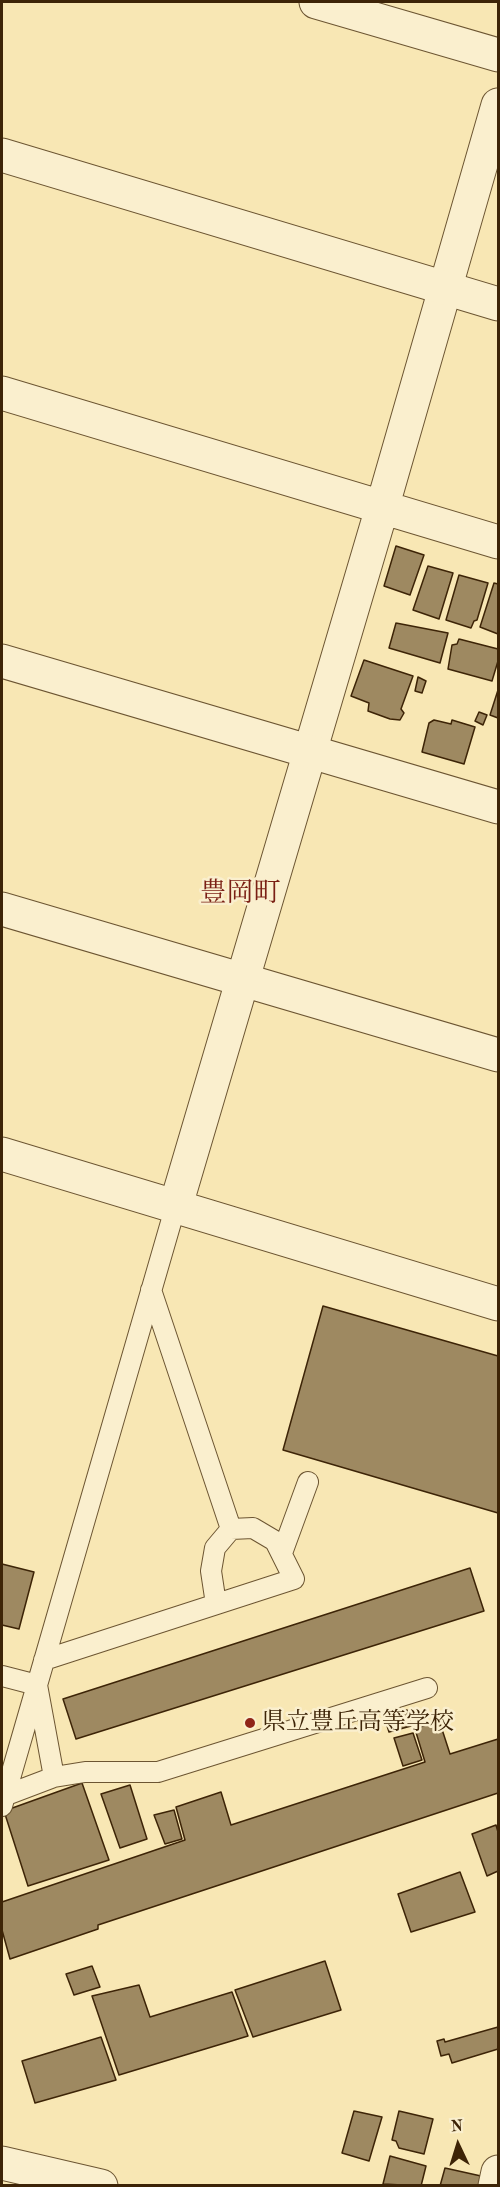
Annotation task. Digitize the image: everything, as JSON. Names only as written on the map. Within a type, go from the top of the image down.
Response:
[{"type":"street","points":[[316,2],[498,55]]},
{"type":"street","points":[[176,1205],[382,508],[498,105]]},
{"type":"street","points":[[2,155],[498,304]]},
{"type":"street","points":[[2,393],[498,542]]},
{"type":"street","points":[[2,661],[498,807]]},
{"type":"street","points":[[2,909],[498,1055]]},
{"type":"street","points":[[2,1154],[498,1304]]},
{"type":"street","points":[[2,2163],[43,2179],[101,2186]]},
{"type":"street","points":[[495,2186],[498,2172]]},
{"type":"lane","points":[[3,1801],[176,1205]]},
{"type":"lane","points":[[151,1290],[231,1529]]},
{"type":"lane","points":[[282,1553],[308,1482]]},
{"type":"lane","points":[[44,1660],[294,1579],[275,1541],[253,1528],[231,1529],[215,1548],[211,1571],[216,1604]]},
{"type":"lane","points":[[2,1676],[37,1685]]},
{"type":"lane","points":[[37,1685],[54,1777]]},
{"type":"lane","points":[[3,1801],[54,1777],[85,1772],[158,1772],[427,1688]]},
{"type":"building","points":[[396,546],[424,555],[410,595],[384,586]]},
{"type":"building","points":[[428,566],[453,573],[439,619],[413,610]]},
{"type":"building","points":[[459,575],[488,583],[477,620],[471,628],[446,620]]},
{"type":"building","points":[[494,583],[498,584],[498,634],[480,627]]},
{"type":"building","points":[[396,623],[448,633],[440,663],[389,648]]},
{"type":"building","points":[[459,639],[498,649],[498,661],[492,681],[448,669],[452,645],[457,644]]},
{"type":"building","points":[[364,660],[413,676],[401,709],[404,713],[400,720],[368,711],[369,703],[351,696]]},
{"type":"building","points":[[418,677],[426,681],[422,693],[415,691]]},
{"type":"building","points":[[498,690],[498,718],[490,715]]},
{"type":"building","points":[[479,712],[487,715],[483,725],[475,721]]},
{"type":"building","points":[[434,720],[451,724],[452,720],[475,727],[464,764],[422,752],[429,723]]},
{"type":"building","points":[[323,1306],[498,1356],[498,1513],[283,1450]]},
{"type":"building","points":[[2,1564],[34,1572],[19,1629],[2,1625]]},
{"type":"building","points":[[470,1568],[484,1611],[76,1739],[63,1699]]},
{"type":"building","points":[[407,1710],[411,1726],[389,1732],[384,1716]]},
{"type":"building","points":[[439,1720],[450,1754],[498,1739],[498,1793],[98,1925],[98,1929],[10,1959],[2,1930],[2,1902],[185,1840],[176,1807],[221,1792],[231,1825],[425,1762],[415,1729]]},
{"type":"building","points":[[413,1733],[422,1760],[403,1766],[394,1738]]},
{"type":"building","points":[[82,1783],[109,1860],[28,1886],[4,1811]]},
{"type":"building","points":[[130,1785],[147,1839],[120,1848],[101,1794]]},
{"type":"building","points":[[174,1810],[182,1839],[165,1844],[154,1815]]},
{"type":"building","points":[[496,1825],[498,1871],[487,1876],[472,1834]]},
{"type":"building","points":[[460,1872],[475,1912],[411,1932],[398,1894]]},
{"type":"building","points":[[325,1961],[341,2010],[253,2037],[235,1990]]},
{"type":"building","points":[[92,1966],[100,1987],[74,1995],[66,1974]]},
{"type":"building","points":[[139,1985],[150,2017],[232,1992],[248,2036],[119,2075],[92,1996]]},
{"type":"building","points":[[498,2027],[498,2049],[452,2063],[449,2054],[441,2056],[437,2041],[444,2039],[445,2042]]},
{"type":"building","points":[[101,2037],[116,2080],[35,2103],[22,2061]]},
{"type":"building","points":[[354,2111],[382,2117],[369,2161],[342,2153]]},
{"type":"building","points":[[399,2111],[433,2119],[424,2154],[399,2148],[396,2141],[392,2140]]},
{"type":"building","points":[[390,2156],[426,2166],[421,2186],[383,2184]]},
{"type":"building","points":[[445,2168],[481,2176],[478,2186],[440,2186]]},
{"type":"place","name":"県立豊丘高等学校","points":[[250,1723]]},
{"type":"district","name":"豊岡町","points":[[240,894]]}]
